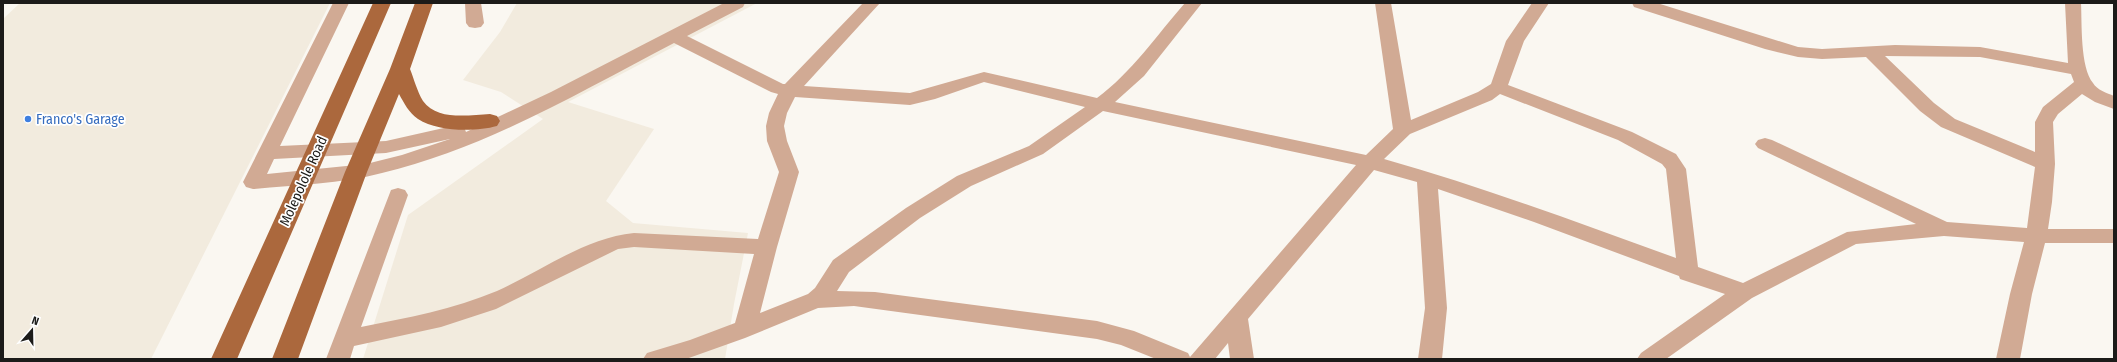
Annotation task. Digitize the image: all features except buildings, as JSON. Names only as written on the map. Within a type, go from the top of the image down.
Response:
[{"type":"main road","name":"Molepolole Road","points":[[224,359],[382,3]]},
{"type":"main road","points":[[285,359],[356,172],[400,69],[424,3]]},
{"type":"main road","points":[[400,69],[412,100],[418,109],[428,115],[440,120],[458,122],[490,121]]},
{"type":"street","points":[[341,3],[253,182],[356,172],[381,167],[427,154],[475,136],[532,109],[738,3]]},
{"type":"street","points":[[473,3],[475,23]]},
{"type":"street","points":[[745,328],[766,247],[790,172],[778,141],[775,126],[778,113],[789,91],[872,3]]},
{"type":"street","points":[[816,300],[823,294],[841,266],[913,213],[964,181],[1036,150],[1057,137],[1121,89],[1138,72],[1194,3]]},
{"type":"street","points":[[1383,3],[1403,130]]},
{"type":"street","points":[[1202,359],[1370,162],[1403,130],[1485,96],[1498,87],[1504,77],[1509,53],[1525,23],[1541,3]]},
{"type":"street","points":[[1640,3],[1771,45],[1798,52],[1822,54],[1939,50],[1980,52],[2081,77]]},
{"type":"street","points":[[2073,3],[2081,77],[2097,96],[2114,103]]},
{"type":"street","points":[[674,36],[765,84],[789,91],[910,99],[923,97],[970,80],[984,77],[1100,105],[1370,162],[1427,178],[1541,217],[1688,273],[1744,292]]},
{"type":"street","points":[[1871,52],[1927,107],[1948,123],[2045,164]]},
{"type":"street","points":[[2008,359],[2021,294],[2036,236],[2042,202],[2045,164],[2044,122],[2050,112],[2081,77]]},
{"type":"street","points":[[1498,87],[1625,136],[1669,159],[1676,169],[1688,273]]},
{"type":"street","points":[[267,153],[366,149],[409,143],[532,109]]},
{"type":"street","points":[[1765,144],[1944,229]]},
{"type":"street","points":[[1427,178],[1436,308],[1430,359]]},
{"type":"street","points":[[341,349],[398,194]]},
{"type":"street","points":[[1649,359],[1744,292],[1843,241],[1854,237],[1944,229],[2036,236],[2114,236]]},
{"type":"street","points":[[341,349],[472,309],[503,297],[601,247],[617,242],[634,240],[766,247]]},
{"type":"street","points":[[655,359],[703,352],[723,339],[745,328],[816,300],[854,298],[1097,330],[1126,336],[1180,359]]},
{"type":"street","points":[[1237,319],[1242,359]]},
{"type":"shaded area","points":[[20,3],[330,3],[151,359],[3,359],[3,19]]},
{"type":"shaded area","points":[[517,3],[757,3],[568,102],[654,129],[606,201],[633,223],[748,233],[725,359],[363,359],[408,215],[543,119],[501,92],[463,80],[500,32]]},
{"type":"place","name":"Franco's Garage","points":[[28,119]]}]
